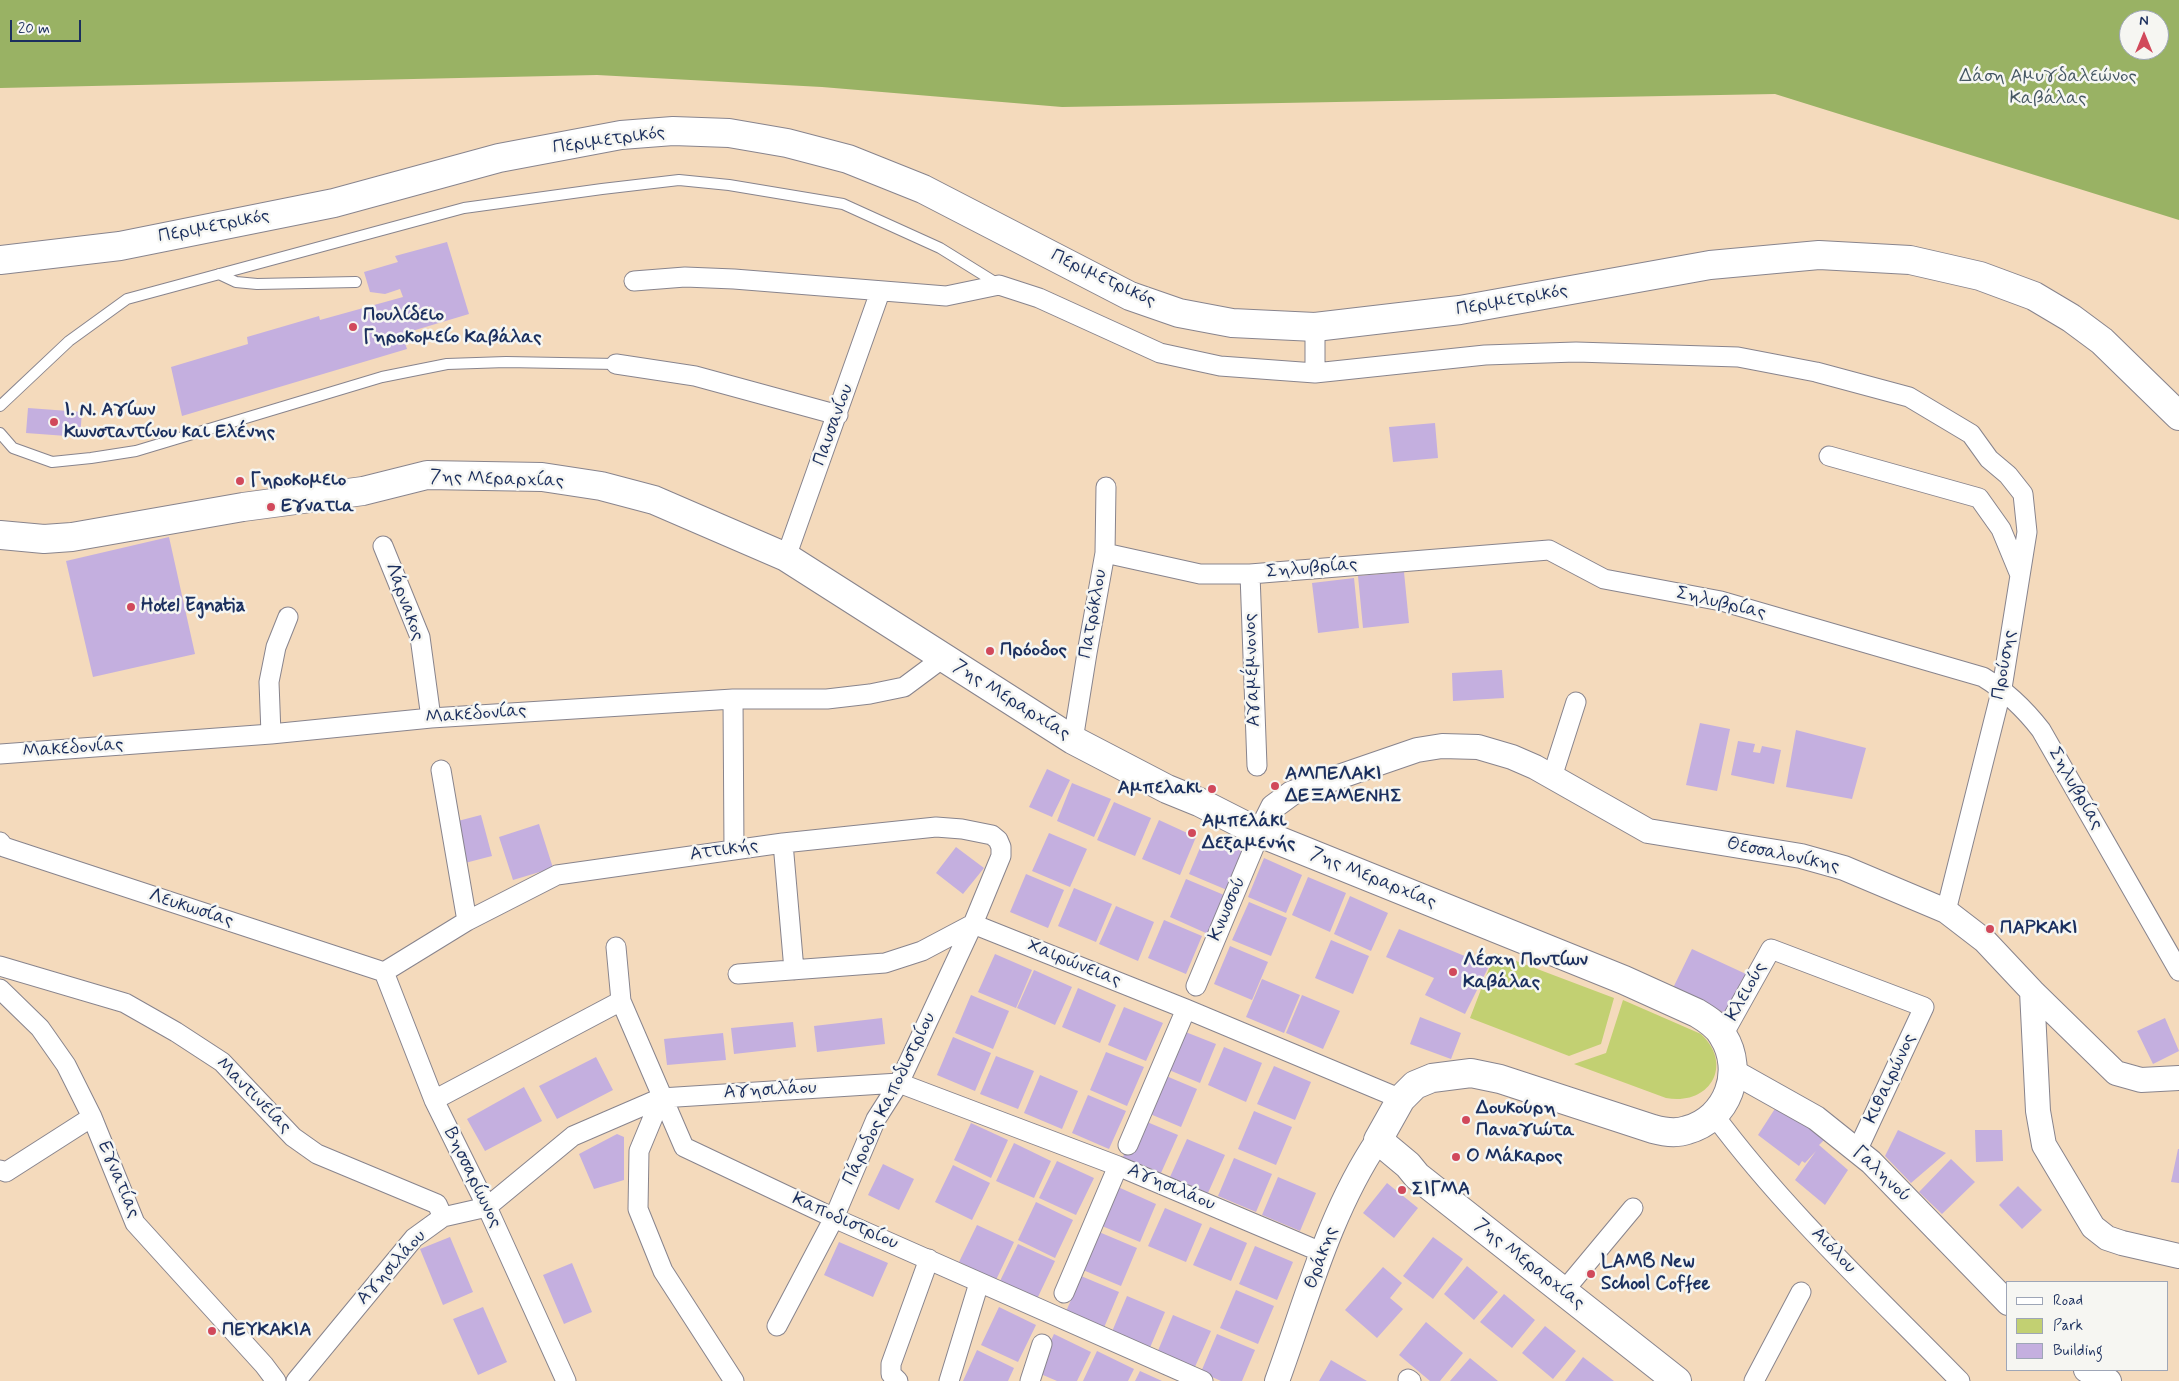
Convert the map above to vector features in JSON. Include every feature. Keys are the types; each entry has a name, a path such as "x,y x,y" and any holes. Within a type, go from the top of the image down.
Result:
{"main road":[{"name":"Περιμετρικός","path":"2,258 120,246 334,204 499,158 622,135 673,131 729,133 788,143 864,165 923,189 1130,296 1179,313 1232,323 1315,327 1460,310 1710,265 1819,254 1910,260 1980,276 2034,296 2071,318 2102,341 2179,416"},
{"name":"7ης Μεραρχίας","path":"0,535 44,539 72,537 243,507 363,491 427,476 542,477 601,486 654,500 786,558 1073,740 1167,789 1200,802 1260,833 1624,980 1697,1013 1708,1020 1723,1035 1731,1053 1734,1072 1730,1092 1714,1115 1705,1122 1687,1130 1668,1132 1500,1078 1471,1073 1432,1078 1415,1085 1401,1099 1378,1140 1408,1165 1417,1176 1677,1381"}],"street":[{"path":"634,281 684,277 946,296 999,285 1038,298 1160,353 1220,366 1315,373 1315,327"},
{"name":"Παυσανίου","path":"786,558 880,292"},
{"name":"Προύσης","path":"1315,373 1485,355 1576,352 1738,357 1816,372 1909,397 1971,434 1989,459 2008,476 2023,494 2027,532 2002,688 1946,911"},
{"path":"616,364 695,376 838,414"},
{"path":"1829,456 1979,498 2001,529 2020,576"},
{"name":"Πατρόκλου","path":"1073,740 1086,653 1106,553 1106,487"},
{"name":"Λάρνακος","path":"383,546 420,637 431,718"},
{"name":"Σηλυβρίας","path":"1106,553 1200,574 1250,574 1549,550 1604,579 1721,601 1983,677 2002,688 2025,710 2041,730 2179,971"},
{"name":"Αγαμέμνονος","path":"1250,574 1257,766"},
{"path":"271,734 269,682 276,646 288,617"},
{"name":"Μακεδονίας","path":"0,754 271,734 431,718 733,699 827,699 870,694 904,686 943,658"},
{"path":"733,699 734,850"},
{"path":"1552,777 1576,702"},
{"name":"Θεσσαλονίκης","path":"1260,833 1273,807 1292,793 1417,750 1442,746 1478,747 1512,757 1552,777 1648,831 1800,856 1844,868 1946,911 1985,941 2032,992 2116,1073 2141,1080 2179,1078"},
{"path":"441,770 466,921"},
{"name":"Αττικής","path":"384,972 466,921 557,875 783,843 936,827 962,829 992,835 998,840 1001,847 1001,856 973,924"},
{"name":"Κνωσσού","path":"1196,986 1260,833"},
{"name":"Λευκωσίας","path":"0,842 4,847 384,972"},
{"path":"783,843 794,970"},
{"path":"738,974 885,963 922,951 973,924"},
{"name":"Χαιρώνειας","path":"973,924 1186,1009 1401,1099"},
{"name":"Πάροδος Καποδιστρίου","path":"777,1326 834,1218 876,1119 899,1083 973,924"},
{"name":"Καποδιστρίου","path":"616,948 620,1001 684,1148 834,1218 1203,1381"},
{"name":"Κλειούς","path":"1723,1035 1770,950"},
{"name":"Κιθαιρώνος","path":"1770,950 1924,1007 1857,1151"},
{"name":"Μαντινείας","path":"0,966 125,1003 176,1032 222,1062 293,1137 317,1154 437,1204 443,1217"},
{"name":"Βησσαρίωνος","path":"384,972 434,1100 487,1207 566,1381"},
{"name":"Εγνατίας","path":"0,989 40,1028 66,1065 92,1117 135,1223 264,1365 276,1381"},
{"path":"2032,992 2038,1111 2044,1146 2093,1227 2107,1238 2179,1256"},
{"path":"434,1100 620,1001"},
{"path":"1128,1145 1186,1009"},
{"name":"Γαληνού","path":"1734,1072 1816,1118 1871,1162 2006,1301"},
{"name":"Αγησιλάου","path":"296,1381 414,1238 443,1217 487,1207 572,1136 661,1098 899,1083 1118,1166 1321,1252"},
{"path":"661,1098 639,1151 638,1209 663,1271 734,1381"},
{"name":"Αιόλου","path":"1714,1115 1745,1157 1827,1246 1960,1381"},
{"path":"0,1170 6,1172 92,1117"},
{"name":"Θράκης","path":"1277,1381 1321,1252 1357,1171 1378,1140"},
{"path":"1064,1293 1118,1166"},
{"path":"1563,1292 1633,1208"},
{"path":"898,1381 891,1374 891,1364 929,1259"},
{"path":"949,1381 979,1283"},
{"path":"1754,1381 1801,1292"},
{"path":"1030,1381 1042,1344"},
{"path":"2088,1371 2109,1381"}],"lane":[{"path":"0,406 69,341 127,299 464,208 602,189 679,180 729,185 843,204 940,248 999,285"},
{"path":"219,274 236,282 257,284 356,282"},
{"path":"0,433 13,448 52,462 91,458 136,451 382,376 447,364 506,362 616,364"}],"green space":[{"name":"Δάση Αμυγδαλεώνος Καβάλας","path":"0,0 2179,0 2179,220 1775,94 1062,107 822,87 597,75 0,88"},
{"path":"1495,953 1614,998 1601,1044 1569,1056 1470,1018"},
{"path":"1623,1000 1701,1034 1711,1046 1716,1058 1716,1070 1712,1081 1705,1089 1695,1096 1681,1099 1666,1098 1574,1064 1606,1053"}],"building":[{"name":"Πουλίδειο Γηροκομείο Καβάλας","path":"447,242 469,314 402,334 407,349 182,416 171,367 248,344 247,337 319,316 320,320 403,297 400,289 385,294 370,292 364,272 398,262 395,256"},
{"name":"Ι. Ν. Αγίων Κωνσταντίνου και Ελένης","path":"28,408 82,412 80,437 26,433"},
{"path":"1435,423 1438,458 1393,462 1389,427"},
{"name":"Hotel Egnatia","path":"169,537 195,654 93,677 66,561"},
{"path":"1404,572 1409,623 1363,628 1358,576"},
{"path":"1354,578 1359,628 1318,633 1312,583"},
{"path":"1502,670 1504,698 1453,701 1452,673"},
{"path":"1700,723 1730,729 1717,791 1686,785"},
{"path":"1796,730 1866,748 1852,799 1786,787"},
{"path":"1738,741 1755,744 1753,752 1760,753 1762,746 1781,750 1774,784 1731,775"},
{"path":"1047,769 1070,780 1052,817 1029,807"},
{"path":"1072,783 1111,799 1094,837 1057,821"},
{"path":"1114,802 1151,818 1135,856 1097,840"},
{"path":"481,815 492,856 465,863 454,822"},
{"path":"1159,820 1196,837 1180,875 1142,859"},
{"path":"539,824 553,868 513,880 499,837"},
{"path":"1049,833 1087,849 1070,887 1032,871"},
{"path":"1205,836 1244,852 1227,890 1189,874"},
{"path":"956,847 984,868 963,894 936,873"},
{"path":"1264,858 1302,875 1286,913 1248,897"},
{"path":"1026,874 1064,890 1048,928 1010,912"},
{"path":"1308,877 1346,893 1330,932 1292,915"},
{"path":"1186,879 1224,895 1208,934 1170,917"},
{"path":"1074,888 1112,904 1096,942 1058,926"},
{"path":"1350,896 1388,913 1371,951 1334,934"},
{"path":"1249,902 1287,918 1271,956 1232,940"},
{"path":"1116,906 1154,922 1138,961 1099,944"},
{"path":"1164,920 1202,936 1186,974 1148,958"},
{"name":"Λέσχη Ποντίων Καβάλας","path":"1399,929 1489,966 1465,1014 1425,995 1434,978 1386,957"},
{"path":"1331,940 1369,956 1353,994 1315,978"},
{"path":"1230,946 1268,962 1252,1000 1214,984"},
{"path":"1692,949 1746,974 1727,1014 1673,988"},
{"path":"995,954 1032,970 1016,1008 978,992"},
{"path":"1034,970 1072,987 1055,1025 1017,1008"},
{"path":"1262,979 1300,995 1284,1033 1246,1017"},
{"path":"1078,988 1116,1005 1100,1043 1062,1027"},
{"path":"971,995 1009,1011 993,1049 955,1033"},
{"path":"1302,995 1340,1011 1323,1049 1286,1033"},
{"path":"1124,1007 1163,1023 1146,1061 1108,1045"},
{"path":"1420,1017 1461,1033 1451,1059 1410,1044"},
{"path":"882,1018 885,1044 817,1052 814,1026"},
{"path":"2165,1018 2179,1051 2153,1064 2137,1031"},
{"path":"793,1022 796,1047 734,1054 731,1028"},
{"path":"1178,1029 1216,1044 1200,1083 1162,1067"},
{"path":"723,1033 726,1060 667,1065 664,1039"},
{"path":"953,1037 991,1053 975,1091 937,1075"},
{"path":"1224,1047 1262,1063 1246,1102 1208,1085"},
{"path":"1106,1052 1144,1067 1127,1106 1090,1090"},
{"path":"996,1056 1034,1071 1018,1109 980,1094"},
{"path":"596,1057 613,1090 557,1119 539,1086"},
{"path":"1274,1066 1311,1082 1295,1120 1257,1104"},
{"path":"1159,1073 1197,1089 1181,1127 1143,1111"},
{"path":"1040,1075 1078,1091 1062,1129 1024,1113"},
{"path":"524,1087 542,1121 485,1151 467,1119"},
{"path":"1088,1095 1126,1111 1109,1149 1072,1133"},
{"path":"1778,1104 1825,1139 1819,1145 1848,1170 1825,1205 1795,1180 1816,1151 1805,1163 1802,1161 1799,1166 1758,1135"},
{"path":"1254,1111 1292,1127 1276,1165 1238,1149"},
{"path":"1140,1119 1178,1135 1161,1173 1123,1157"},
{"path":"971,1123 1008,1140 991,1178 954,1160"},
{"path":"1898,1130 1946,1153 1911,1183 1885,1156"},
{"path":"1975,1130 2002,1130 2003,1161 1976,1162"},
{"path":"617,1134 624,1137 624,1180 594,1189 579,1154"},
{"path":"1187,1139 1225,1155 1208,1193 1170,1177"},
{"path":"1014,1143 1051,1161 1034,1198 996,1181"},
{"path":"2179,1149 2179,1183 2171,1182"},
{"path":"1234,1158 1272,1174 1256,1212 1218,1196"},
{"path":"1951,1159 1975,1182 1942,1214 1919,1192"},
{"path":"1057,1161 1094,1178 1076,1215 1039,1198"},
{"path":"883,1164 914,1179 899,1210 868,1195"},
{"path":"953,1165 990,1183 972,1220 935,1202"},
{"path":"1278,1177 1316,1193 1300,1231 1262,1215"},
{"path":"1387,1183 1418,1208 1394,1238 1363,1213"},
{"path":"2018,1186 2042,1210 2022,1229 1999,1205"},
{"path":"1118,1187 1156,1204 1140,1242 1102,1226"},
{"path":"1036,1202 1073,1220 1055,1258 1018,1240"},
{"path":"1165,1208 1202,1224 1186,1262 1148,1246"},
{"path":"977,1225 1014,1242 996,1280 959,1262"},
{"path":"1210,1227 1247,1243 1231,1281 1193,1265"},
{"path":"1099,1232 1137,1248 1121,1286 1083,1270"},
{"path":"450,1237 473,1292 443,1305 420,1249"},
{"path":"1433,1237 1463,1259 1433,1299 1403,1276"},
{"path":"839,1242 888,1263 873,1297 824,1275"},
{"path":"1018,1244 1055,1261 1037,1299 1000,1281"},
{"path":"1255,1246 1293,1262 1277,1300 1239,1284"},
{"path":"572,1263 592,1312 564,1324 543,1275"},
{"path":"1467,1266 1498,1292 1474,1320 1444,1294"},
{"path":"1383,1267 1402,1283 1390,1298 1403,1309 1377,1338 1345,1310"},
{"path":"1081,1276 1119,1292 1103,1330 1065,1314"},
{"path":"1236,1290 1274,1306 1258,1344 1220,1328"},
{"path":"1504,1294 1535,1320 1512,1348 1480,1322"},
{"path":"1127,1296 1165,1312 1149,1350 1111,1334"},
{"path":"483,1307 507,1362 478,1375 453,1319"},
{"path":"999,1307 1036,1325 1018,1362 981,1345"},
{"path":"1173,1315 1211,1331 1194,1369 1157,1353"},
{"path":"1426,1322 1463,1353 1440,1381 1430,1381 1399,1355"},
{"path":"1545,1326 1576,1351 1553,1379 1522,1353"},
{"path":"1054,1334 1091,1352 1077,1381 1057,1381 1036,1372"},
{"path":"1217,1334 1255,1350 1242,1381 1221,1381 1201,1372"},
{"path":"977,1350 1014,1368 1008,1381 963,1381"},
{"path":"1097,1351 1134,1369 1128,1381 1083,1381"},
{"path":"1583,1357 1614,1381 1565,1381"},
{"path":"1470,1358 1498,1381 1450,1381"},
{"path":"1331,1360 1367,1381 1319,1381"},
{"path":"1140,1371 1162,1381 1135,1381"}],"place":[{"name":"Πουλίδειο Γηροκομείο Καβάλας","path":"353,327"},
{"name":"Ι. Ν. Αγίων Κωνσταντίνου και Ελένης","path":"54,422"},
{"name":"Γηροκομειο","path":"240,481"},
{"name":"Εγνατια","path":"271,507"},
{"name":"Hotel Egnatia","path":"131,607"},
{"name":"Πρόοδος","path":"990,651"},
{"name":"ΑΜΠΕΛΑΚΙ ΔΕΞΑΜΕΝΗΣ","path":"1275,786"},
{"name":"Αμπελακι","path":"1212,789"},
{"name":"Αμπελάκι Δεξαμενής","path":"1192,833"},
{"name":"ΠΑΡΚΑΚΙ","path":"1990,929"},
{"name":"Λέσχη Ποντίων Καβάλας","path":"1453,972"},
{"name":"Δουκούρη Παναγιώτα","path":"1466,1120"},
{"name":"Ο Μάκαρος","path":"1456,1157"},
{"name":"ΣΙΓΜΑ","path":"1402,1190"},
{"name":"LAMB New School Coffee","path":"1591,1274"},
{"name":"ΠΕΥΚΑΚΙΑ","path":"212,1331"}]}
